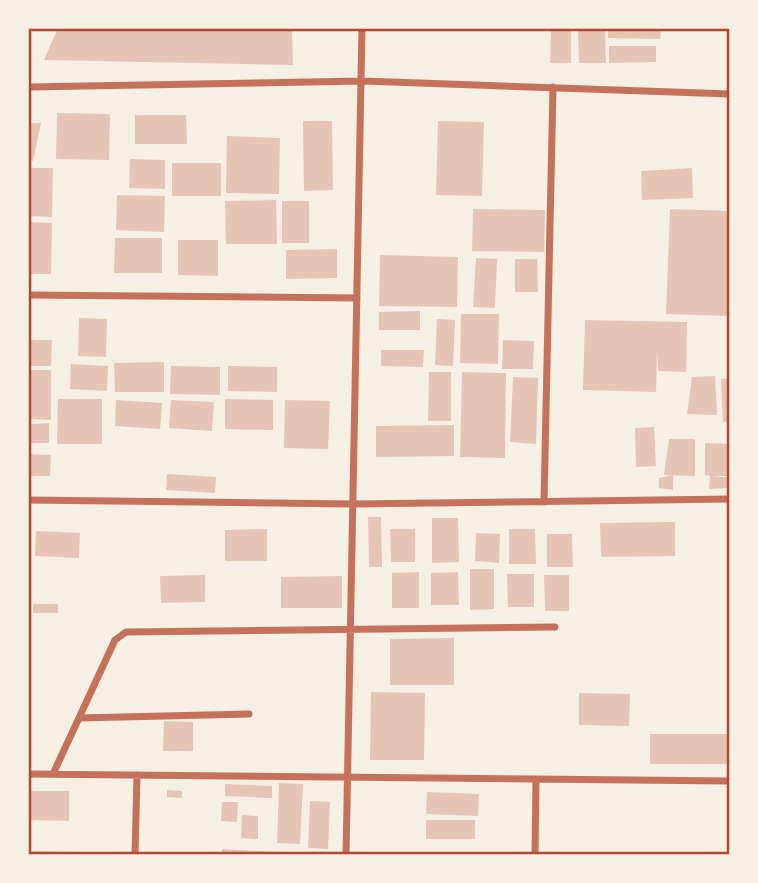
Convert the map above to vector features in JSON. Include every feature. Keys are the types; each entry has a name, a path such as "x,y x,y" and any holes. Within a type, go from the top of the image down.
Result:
{"street":[{"path":"346,855 362,28"},
{"path":"28,86 363,81 730,94"},
{"path":"544,502 553,87"},
{"path":"28,295 357,298"},
{"path":"28,500 352,504 730,499"},
{"path":"53,774 115,640 127,632 555,627"},
{"path":"79,718 249,715"},
{"path":"28,774 347,779 730,780"},
{"path":"135,855 137,775"},
{"path":"535,855 536,779"}],"building":[{"path":"58,28 292,28 293,65 44,60"},
{"path":"551,28 571,28 571,63 550,63"},
{"path":"578,28 605,28 606,63 579,63"},
{"path":"608,28 661,28 660,39 608,38"},
{"path":"609,46 656,46 656,62 609,63"},
{"path":"57,113 110,114 109,160 56,159"},
{"path":"135,115 186,115 187,144 135,144"},
{"path":"303,121 332,121 333,190 304,191"},
{"path":"438,121 484,122 482,196 436,195"},
{"path":"28,123 41,123 33,161 28,160"},
{"path":"227,136 280,138 279,194 226,193"},
{"path":"130,159 165,160 165,189 129,188"},
{"path":"172,163 221,163 221,196 172,196"},
{"path":"28,168 53,168 52,217 28,216"},
{"path":"692,168 693,198 642,200 641,171"},
{"path":"117,195 165,196 164,232 116,230"},
{"path":"276,200 277,244 226,244 225,201"},
{"path":"282,201 309,201 309,243 282,243"},
{"path":"473,209 545,210 544,252 472,251"},
{"path":"670,209 730,211 730,316 666,314"},
{"path":"28,222 52,223 51,274 28,274"},
{"path":"115,238 162,238 162,273 114,273"},
{"path":"178,240 218,240 218,276 178,275"},
{"path":"337,249 337,278 286,279 286,250"},
{"path":"380,255 458,257 457,307 379,306"},
{"path":"476,258 497,259 495,308 473,307"},
{"path":"515,259 537,259 538,292 515,292"},
{"path":"420,311 420,330 379,330 379,312"},
{"path":"461,314 499,314 498,364 460,363"},
{"path":"79,318 107,319 106,357 78,356"},
{"path":"437,319 455,320 453,366 435,365"},
{"path":"585,320 687,322 686,372 658,371 657,350 656,392 583,390"},
{"path":"28,340 52,340 51,366 28,366"},
{"path":"503,340 534,341 533,369 502,369"},
{"path":"381,350 424,350 423,367 381,366"},
{"path":"164,362 164,392 115,392 114,363"},
{"path":"71,364 108,366 107,391 70,389"},
{"path":"171,366 220,367 220,395 170,394"},
{"path":"228,366 277,367 277,392 228,391"},
{"path":"28,370 51,370 51,420 28,419"},
{"path":"429,372 451,372 451,421 428,421"},
{"path":"462,372 506,373 505,458 460,457"},
{"path":"715,376 717,415 687,414 692,377"},
{"path":"513,377 538,378 536,444 510,442"},
{"path":"730,378 730,421 723,422 721,379"},
{"path":"58,399 102,399 102,444 57,444"},
{"path":"225,399 273,400 273,430 225,429"},
{"path":"116,400 162,403 160,429 115,426"},
{"path":"171,400 214,402 212,431 169,428"},
{"path":"285,400 330,401 328,449 284,448"},
{"path":"49,423 49,443 28,443 28,424"},
{"path":"454,425 454,456 376,457 376,426"},
{"path":"654,427 656,466 636,467 635,428"},
{"path":"669,439 695,439 695,476 664,475"},
{"path":"705,443 730,444 730,476 714,476 730,478 730,488 709,489 710,476 705,475"},
{"path":"28,454 51,455 50,476 28,476"},
{"path":"167,474 216,477 215,493 166,490"},
{"path":"673,475 673,490 659,488 659,478"},
{"path":"368,517 381,517 382,567 369,567"},
{"path":"432,518 458,518 459,562 432,563"},
{"path":"675,522 675,556 601,557 600,523"},
{"path":"267,529 267,561 225,561 225,530"},
{"path":"390,529 415,529 415,562 391,562"},
{"path":"509,529 535,529 536,564 509,564"},
{"path":"36,531 80,533 79,558 35,556"},
{"path":"476,533 500,534 499,563 475,561"},
{"path":"547,534 572,534 573,567 547,567"},
{"path":"470,569 494,569 494,609 470,610"},
{"path":"419,572 419,608 392,608 392,573"},
{"path":"458,572 459,605 431,605 431,573"},
{"path":"507,574 534,574 534,607 508,607"},
{"path":"205,575 205,602 161,603 160,576"},
{"path":"544,575 569,575 569,611 545,611"},
{"path":"342,576 342,608 281,608 281,577"},
{"path":"33,604 58,604 58,613 33,613"},
{"path":"454,638 454,685 390,685 390,639"},
{"path":"371,692 425,693 424,760 370,760"},
{"path":"579,693 630,694 629,726 579,725"},
{"path":"164,721 193,722 193,751 163,751"},
{"path":"650,734 730,734 730,764 650,764"},
{"path":"279,783 303,784 300,844 277,843"},
{"path":"225,784 272,786 272,798 225,796"},
{"path":"167,790 182,791 182,798 167,797"},
{"path":"28,791 69,791 69,821 28,820"},
{"path":"427,792 479,794 478,816 426,814"},
{"path":"310,801 330,802 328,849 308,848"},
{"path":"222,802 238,802 237,822 221,821"},
{"path":"242,815 258,816 258,839 241,838"},
{"path":"426,820 475,820 475,839 426,839"},
{"path":"222,849 275,852 275,855 222,855"},
{"path":"28,851 68,852 68,855 28,855"},
{"path":"658,852 688,852 688,855 658,855"}]}
